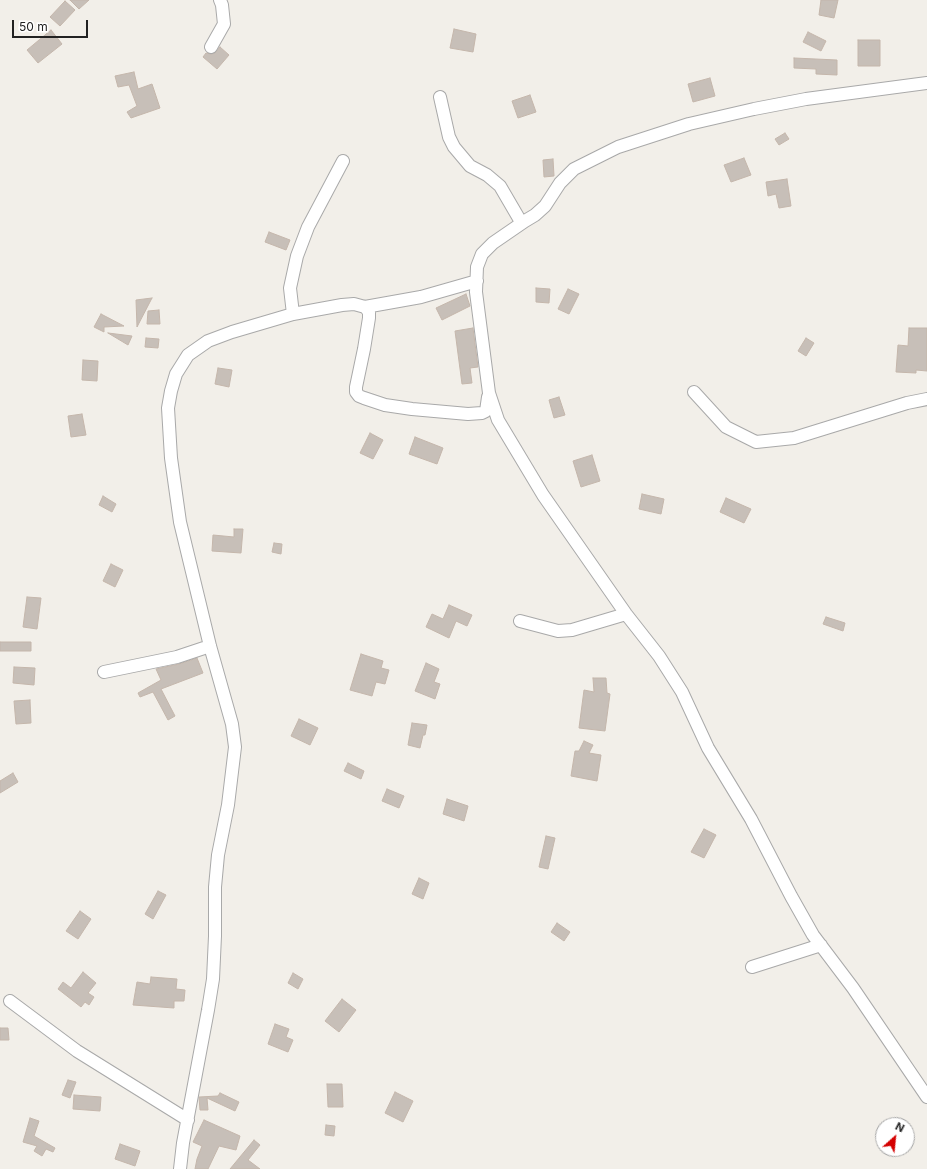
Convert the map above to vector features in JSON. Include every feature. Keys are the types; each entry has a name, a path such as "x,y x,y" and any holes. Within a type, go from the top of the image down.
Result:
{"street":[{"path":"211,47 224,24 220,0"},
{"path":"927,83 799,101 689,124 618,147 574,169 560,183 545,206 535,215 525,220 493,243 482,254 477,268 476,292 489,393 498,420 543,495 682,692 708,748 751,819 790,896 813,935 853,988 927,1097"},
{"path":"440,97 449,137 454,147 470,166 488,175 500,186 521,222 525,220"},
{"path":"293,314 290,288 296,256 308,227 343,161"},
{"path":"365,308 421,297 477,281"},
{"path":"180,1169 213,979 215,887 218,855 228,805 235,747 232,724 210,646 180,522 171,458 168,408 176,374 188,355 208,341 232,332 293,314 354,304 365,308 369,312 356,388 356,392 359,396 385,405 412,409 482,414 486,411 489,393"},
{"path":"694,392 726,427 756,442 794,438 907,403 927,399"},
{"path":"520,621 558,630 572,630 626,614"},
{"path":"104,672 177,657 210,646"},
{"path":"752,967 821,945"},
{"path":"10,1001 77,1051 188,1120"}],"building":[{"path":"70,0 89,0 79,9"},
{"path":"821,0 838,0 834,18 819,15"},
{"path":"65,1 75,10 60,26 50,17"},
{"path":"454,29 476,34 473,52 450,48"},
{"path":"51,30 62,44 38,63 27,50"},
{"path":"808,32 826,41 821,51 803,42"},
{"path":"858,40 880,40 880,66 858,66"},
{"path":"220,47 229,55 217,69 203,57 206,53 215,53"},
{"path":"794,58 837,60 837,75 816,74 816,69 794,68"},
{"path":"134,72 138,89 152,84 160,108 131,118 127,112 137,106 129,85 118,87 115,76"},
{"path":"710,78 715,96 693,102 688,84"},
{"path":"530,95 536,112 518,118 512,101"},
{"path":"785,133 789,139 779,145 775,139"},
{"path":"744,158 751,175 731,182 724,165"},
{"path":"553,159 554,176 544,177 543,160"},
{"path":"787,179 791,206 779,208 776,194 768,196 766,182"},
{"path":"269,232 290,240 286,250 265,242"},
{"path":"536,288 550,289 549,303 536,302"},
{"path":"568,289 579,294 569,314 558,309"},
{"path":"466,294 470,306 442,320 436,308"},
{"path":"152,298 137,327 136,300"},
{"path":"159,310 160,324 147,324 148,311"},
{"path":"101,314 124,326 104,327 104,332 94,327"},
{"path":"473,328 478,367 470,368 472,383 462,384 455,331"},
{"path":"909,328 927,328 927,371 916,370 916,373 896,372 898,345 908,346"},
{"path":"108,333 132,336 128,345"},
{"path":"146,338 159,339 158,348 145,347"},
{"path":"806,338 814,343 806,356 798,351"},
{"path":"83,360 98,361 97,381 82,380"},
{"path":"218,368 232,370 229,387 215,384"},
{"path":"559,397 565,415 554,418 549,400"},
{"path":"82,414 86,435 71,437 68,416"},
{"path":"370,433 383,440 373,459 360,453"},
{"path":"415,437 443,448 437,464 409,454"},
{"path":"592,455 600,481 581,487 573,461"},
{"path":"642,494 664,499 661,514 639,509"},
{"path":"103,496 116,504 112,512 99,505"},
{"path":"726,498 751,509 744,523 720,512"},
{"path":"234,529 243,529 241,553 212,551 213,535 234,537"},
{"path":"274,543 282,544 281,554 272,552"},
{"path":"111,564 123,570 115,587 103,581"},
{"path":"27,597 41,598 37,629 23,627"},
{"path":"449,605 472,615 467,626 456,621 449,638 426,627 432,614 443,619"},
{"path":"826,617 845,623 843,631 823,624"},
{"path":"0,642 31,642 31,651 0,651"},
{"path":"361,654 383,661 381,668 389,670 385,684 376,682 372,696 350,690"},
{"path":"197,658 203,673 161,689 175,716 168,720 153,692 140,697 138,693 161,680 156,669"},
{"path":"426,663 439,669 434,682 440,684 435,699 415,691"},
{"path":"14,667 35,668 34,685 13,683"},
{"path":"593,678 606,678 607,693 610,694 605,731 579,728 584,690 594,692"},
{"path":"30,700 31,723 16,724 14,701"},
{"path":"299,719 318,728 310,745 291,736"},
{"path":"412,723 427,725 420,748 408,745"},
{"path":"584,741 593,745 589,753 601,755 597,781 571,776 575,751 579,751"},
{"path":"348,763 364,771 361,779 344,771"},
{"path":"13,773 18,782 0,793 0,781"},
{"path":"387,789 404,796 399,808 382,801"},
{"path":"447,799 468,806 464,821 443,814"},
{"path":"704,829 716,835 704,858 691,852"},
{"path":"546,836 555,838 548,869 539,867"},
{"path":"419,878 429,883 423,899 412,894"},
{"path":"158,891 166,895 153,919 145,914"},
{"path":"80,911 91,919 78,939 66,931"},
{"path":"557,923 570,932 564,941 551,932"},
{"path":"83,972 96,983 88,993 94,997 89,1005 85,1002 81,1007 58,989 63,982 71,988"},
{"path":"293,973 303,979 298,989 288,983"},
{"path":"151,977 177,979 176,989 185,990 184,1001 174,1001 174,1008 133,1005 137,982 150,984"},
{"path":"342,999 356,1010 339,1032 325,1021"},
{"path":"275,1024 289,1029 286,1037 293,1040 288,1052 268,1044"},
{"path":"0,1028 8,1028 9,1040 0,1040"},
{"path":"68,1080 76,1082 70,1098 62,1095"},
{"path":"327,1084 342,1084 343,1107 328,1107"},
{"path":"395,1092 413,1101 403,1122 385,1113"},
{"path":"220,1093 239,1102 235,1111 207,1098 208,1110 200,1110 199,1097 218,1096"},
{"path":"74,1095 101,1097 100,1111 73,1109"},
{"path":"30,1118 39,1121 34,1136 55,1148 53,1152 46,1149 42,1156 34,1151 37,1146 23,1142"},
{"path":"204,1120 240,1136 236,1150 219,1146 208,1169 195,1169 202,1146 193,1142"},
{"path":"326,1125 335,1126 334,1136 325,1135"},
{"path":"254,1140 260,1145 248,1160 260,1169 230,1169"},
{"path":"120,1144 140,1151 135,1166 115,1159"}]}
